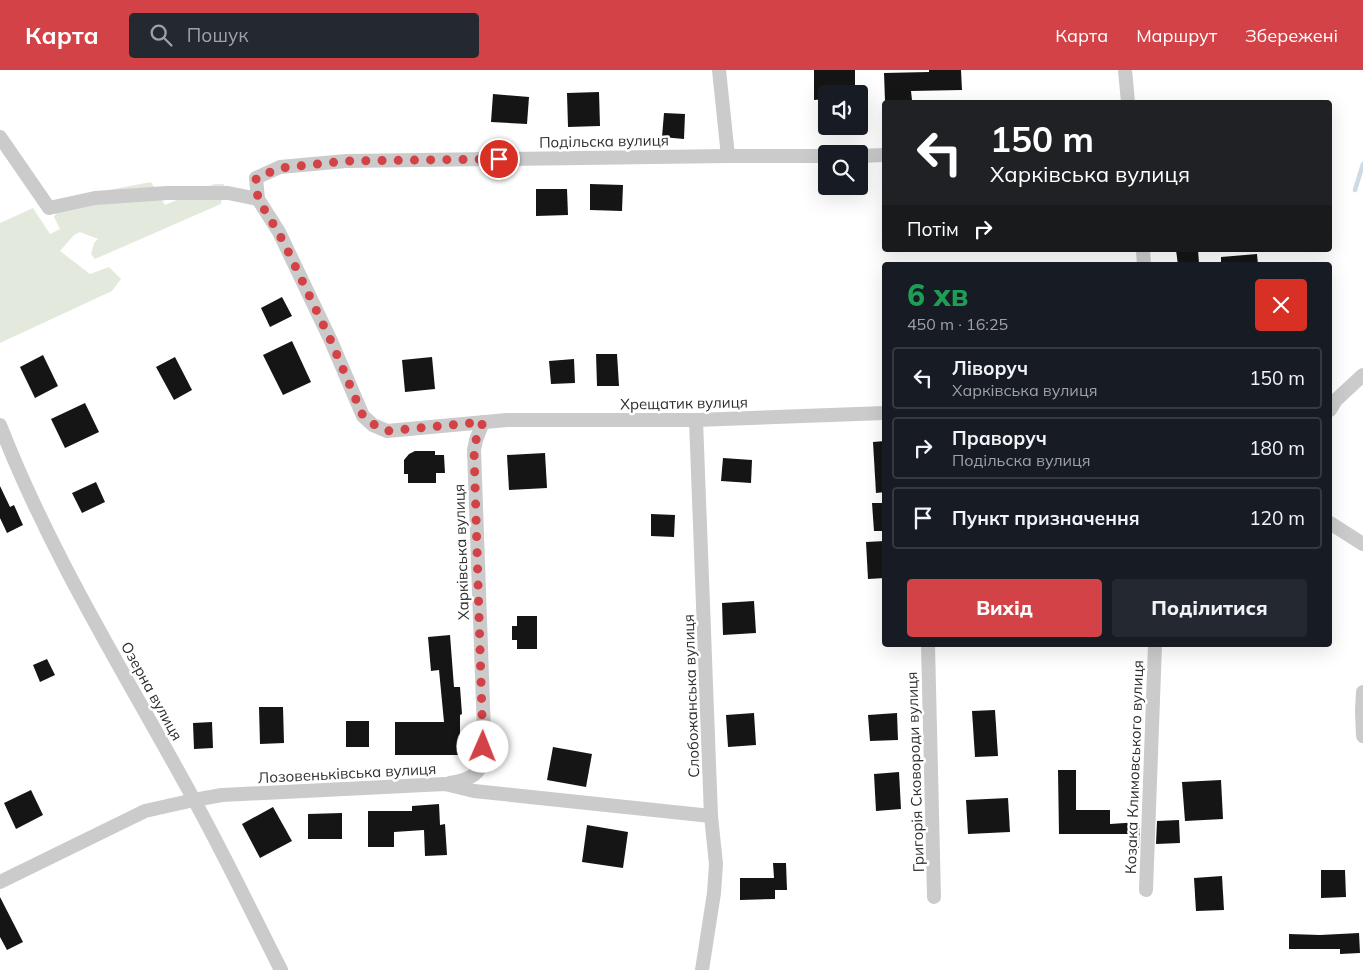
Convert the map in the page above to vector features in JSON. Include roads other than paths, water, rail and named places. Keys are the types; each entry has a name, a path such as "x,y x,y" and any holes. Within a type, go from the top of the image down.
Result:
{"street":[{"path":"719,70 728,156"},
{"path":"1125,70 1128,100"},
{"path":"0,137 49,208 94,198 167,193 228,193 258,199 283,240 331,341 363,416 387,431 483,422"},
{"path":"868,156 882,155"},
{"name":"Подільска вулиця","path":"258,199 256,178 280,168 346,161 818,156"},
{"path":"1332,407 1336,400 1363,375"},
{"name":"Хрещатик вулиця","path":"483,422 507,420 696,420 882,413"},
{"name":"Слобожанська вулиця","path":"696,420 711,816 716,864 714,893 702,970"},
{"name":"Харківська вулиця","path":"445,784 470,778 478,771 482,761 484,733 474,450 483,422"},
{"name":"Озерна вулиця","path":"0,425 70,579 194,800 280,970"},
{"path":"1332,524 1363,544"},
{"name":"Григорія Сковороди вулиця","path":"928,647 934,897"},
{"name":"Козака Климовського вулиця","path":"1146,890 1155,647"},
{"path":"1363,692 1363,736"},
{"name":"Лозовеньківська вулиця","path":"0,882 144,811 222,795 445,784 474,791 711,816"}],"waterway":[{"path":"1355,190 1363,164"}]}
